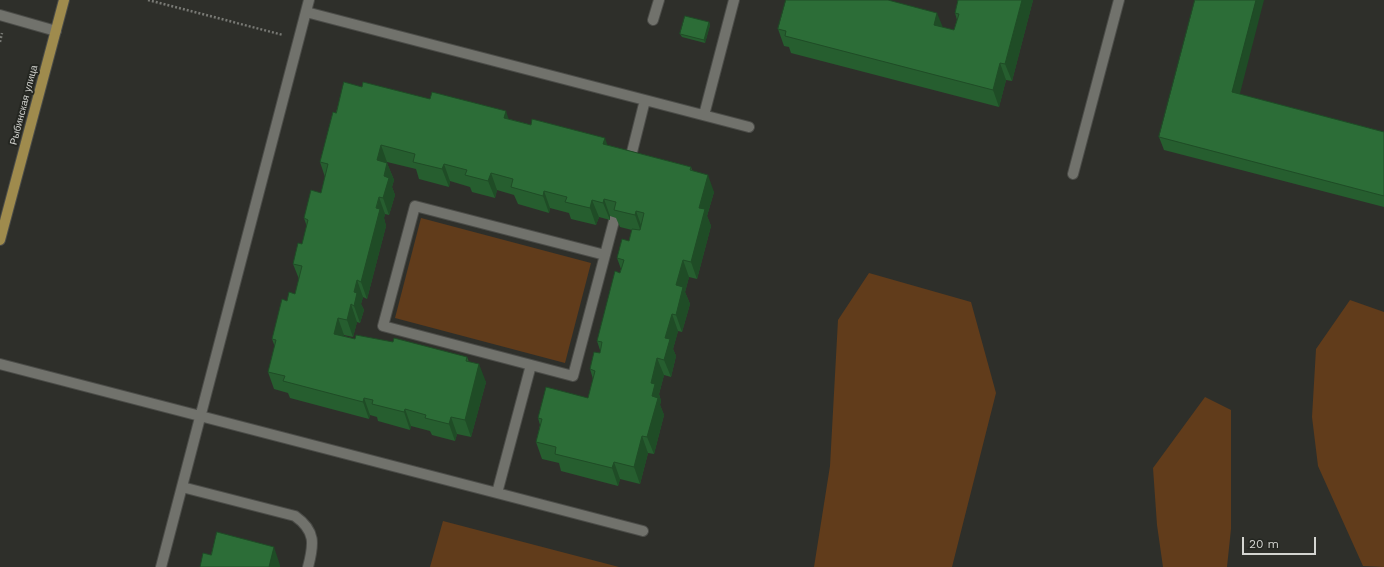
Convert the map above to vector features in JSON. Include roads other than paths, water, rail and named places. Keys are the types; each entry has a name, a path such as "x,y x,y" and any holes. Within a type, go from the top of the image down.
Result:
{"main road":[{"name":"Рыбинская улица","path":"0,240 64,0"}],"lane":[{"path":"161,567 309,0"},
{"path":"653,20 658,0"},
{"path":"704,115 734,0"},
{"path":"1073,174 1119,0"},
{"path":"306,12 749,127"},
{"path":"0,15 56,31"},
{"path":"628,166 645,100"},
{"path":"605,255 415,206 383,326 573,376 605,255 615,217"},
{"path":"0,364 643,532"},
{"path":"497,493 530,365"},
{"path":"182,487 295,516 304,522 310,531 313,541 308,567"}]}
